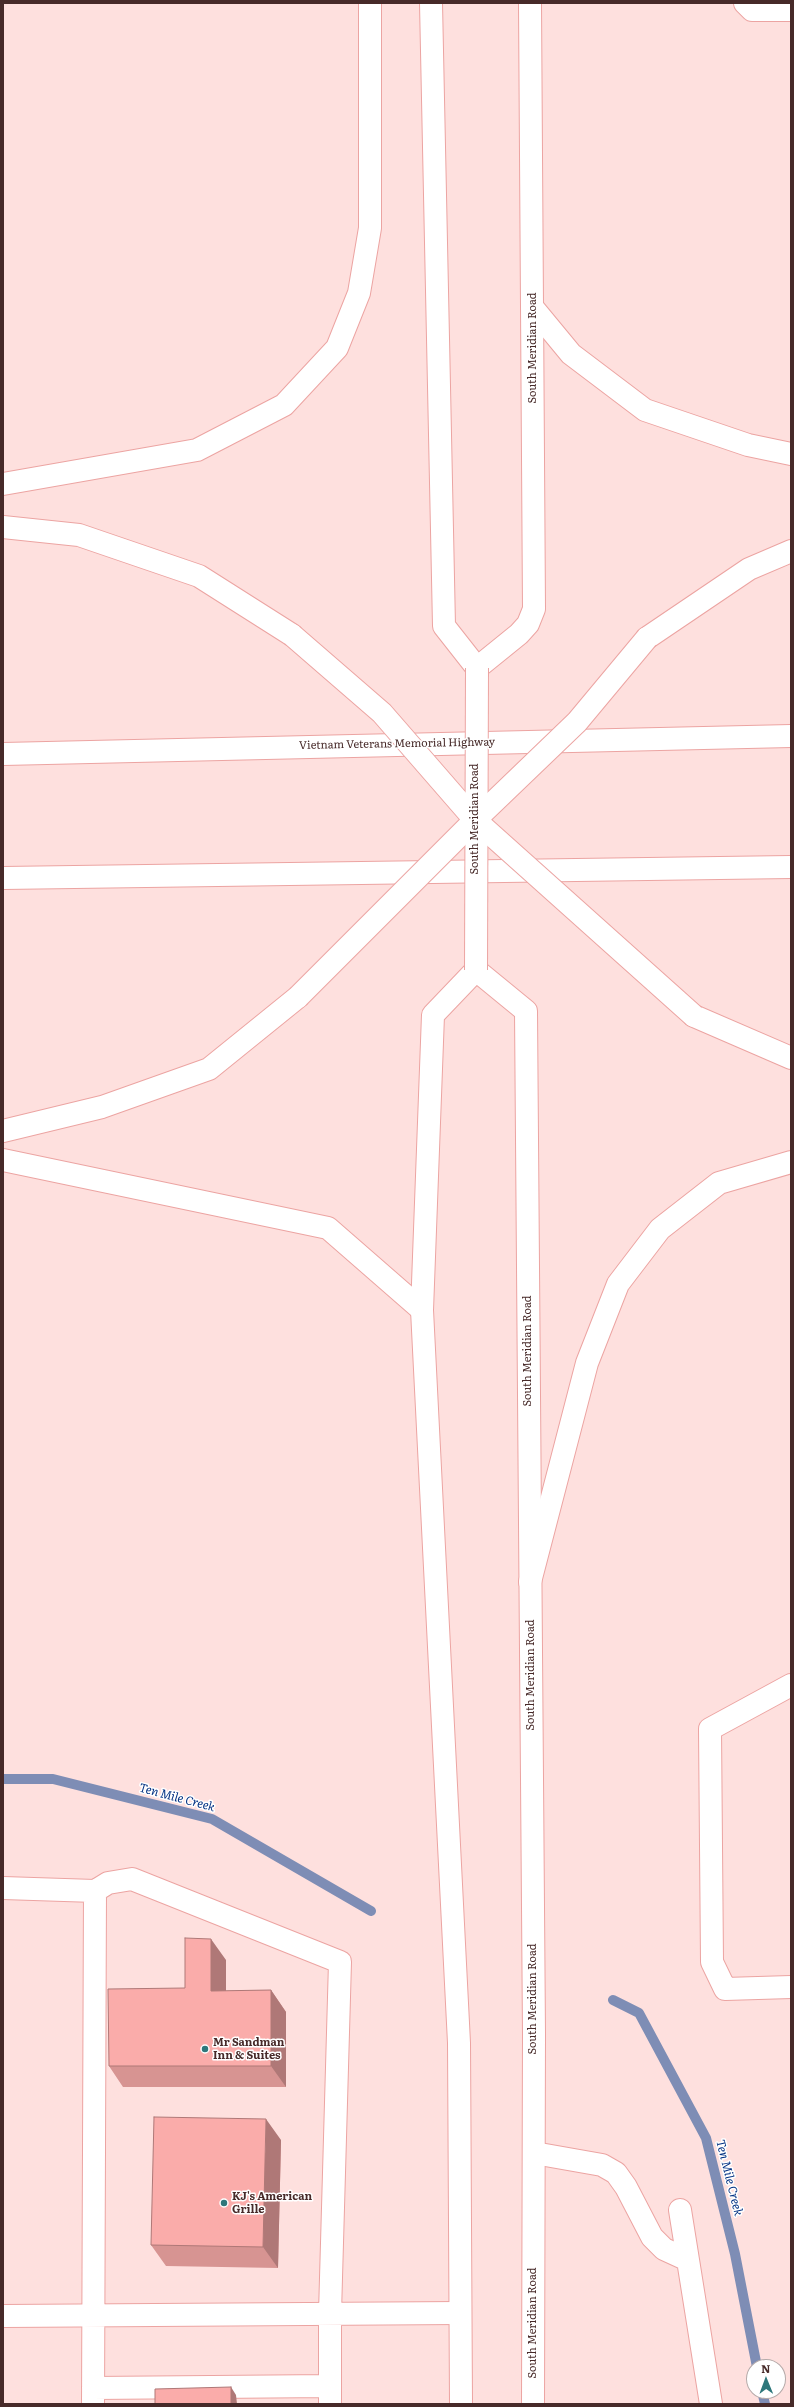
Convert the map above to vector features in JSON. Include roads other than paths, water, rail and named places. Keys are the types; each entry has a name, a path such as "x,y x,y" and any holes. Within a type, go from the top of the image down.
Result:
{"main road":[{"path":"3,484 197,450 284,404 336,348 358,293 370,228 370,3"},
{"path":"431,3 444,626 477,668"},
{"path":"745,3 752,10 791,10"},
{"name":"South Meridian Road","path":"531,8 534,609 528,624 520,634 477,668 475,820 476,970 526,1011 534,2153 533,2404"},
{"path":"533,308 571,354 645,410 748,445 791,454"},
{"path":"3,526 79,535 199,576 292,636 382,713 475,820 694,1016 791,1058"},
{"path":"3,1131 102,1107 209,1069 298,997 475,820 577,722 647,638 748,569 791,551"},
{"name":"Vietnam Veterans Memorial Highway","path":"3,754 791,736"},
{"path":"3,878 791,867"},
{"path":"461,2404 459,2043 422,1310 433,1015 476,970"},
{"path":"3,1160 328,1228 422,1310"},
{"path":"530,1582 587,1363 618,1284 660,1229 719,1183 791,1162"},
{"path":"791,1685 710,1729 712,1962 725,1989 791,1987"},
{"path":"3,1888 95,1891 108,1883 132,1879 340,1962 330,2313 330,2395 93,2396 95,1891"},
{"path":"534,2153 602,2165 616,2172 626,2187 652,2237 664,2249 688,2260"},
{"path":"680,2210 711,2404"},
{"path":"3,2316 460,2313"}],"waterway":[{"name":"Ten Mile Creek","path":"3,1779 53,1779 212,1819 371,1911"},
{"name":"Ten Mile Creek","path":"613,2000 639,2013 706,2138 735,2254 755,2359"},
{"name":"Ten Mile Creek","path":"764,2399 765,2404"}],"place":[{"name":"Mr Sandman Inn & Suites","path":"205,2049"},
{"name":"KJ's American Grille","path":"224,2203"}]}
